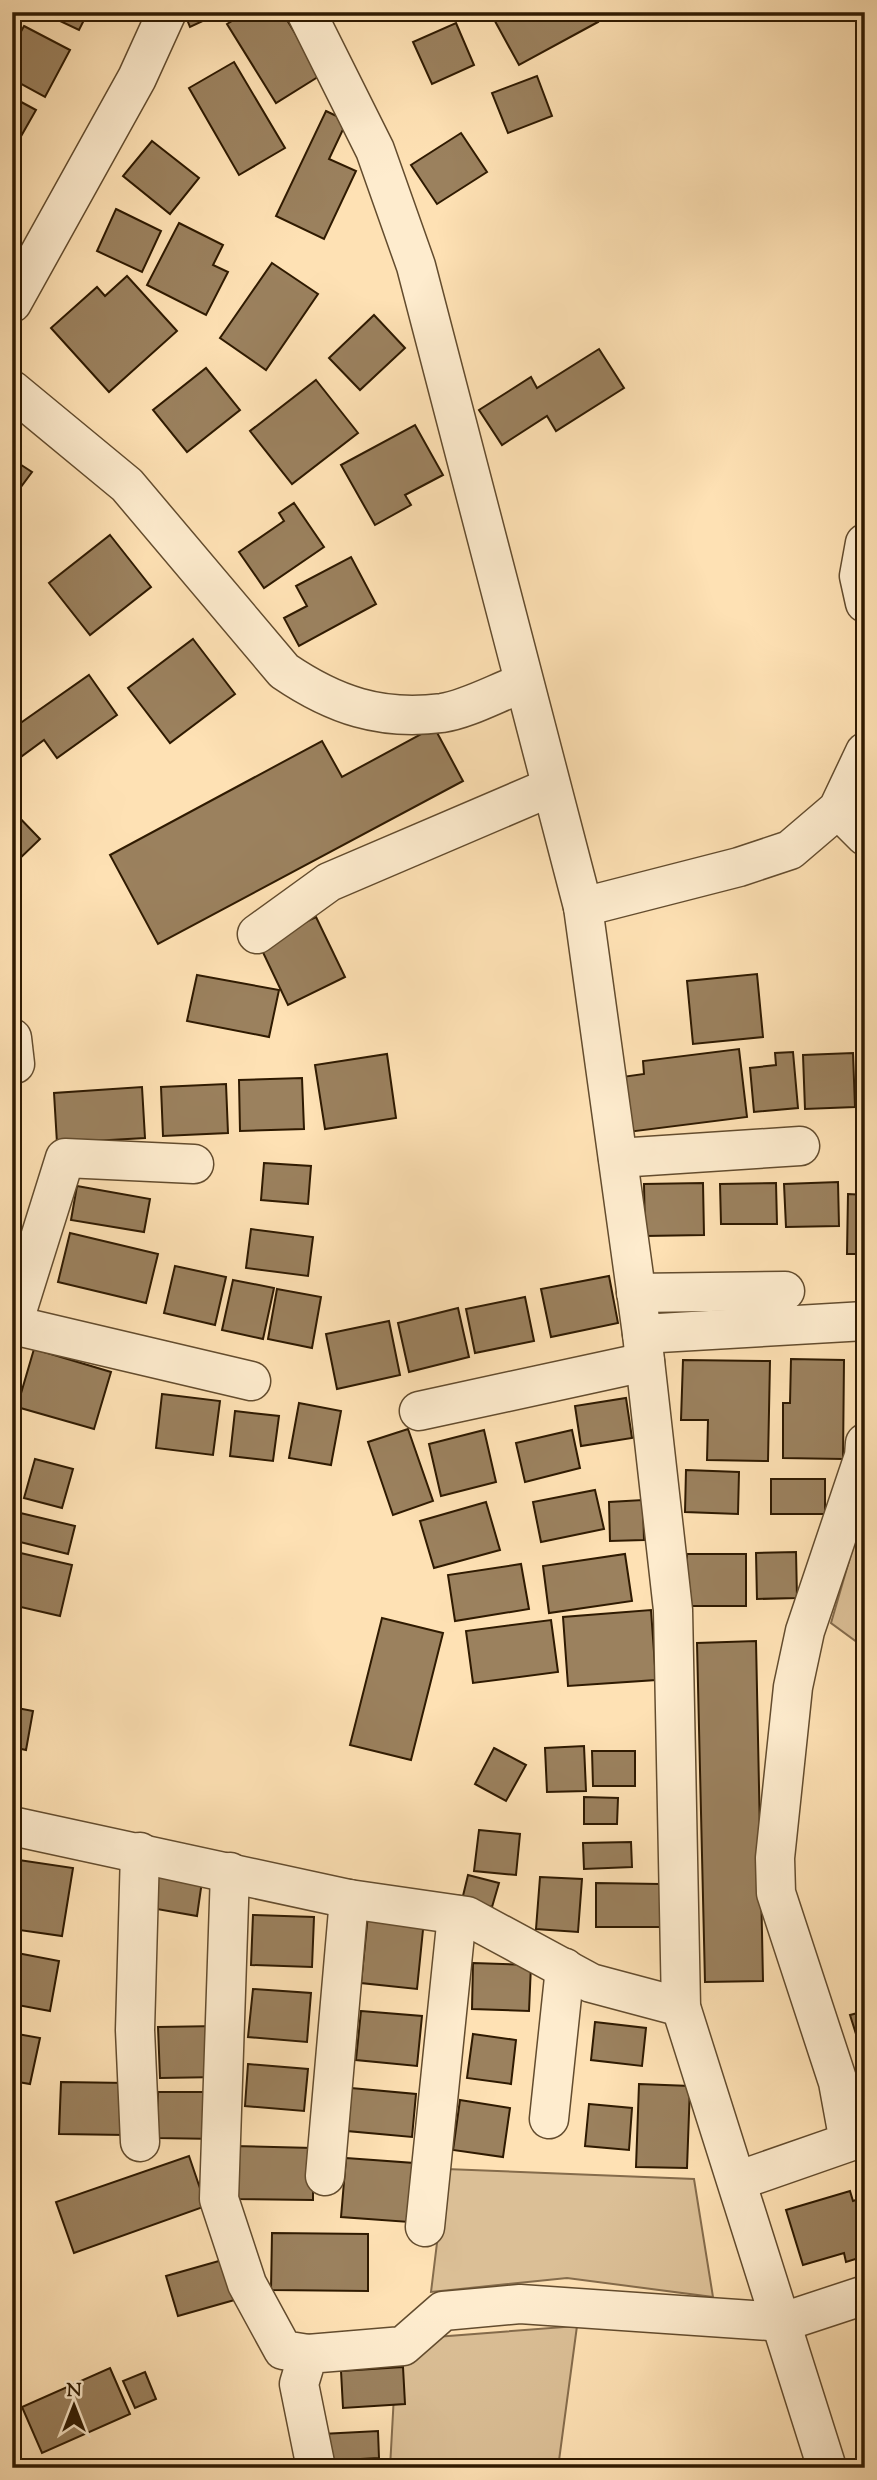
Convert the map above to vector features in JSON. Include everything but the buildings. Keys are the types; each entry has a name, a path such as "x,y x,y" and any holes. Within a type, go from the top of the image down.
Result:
{"street":[{"path":"12,303 137,78 167,12"},
{"path":"306,12 375,150 416,267 583,907 644,1348 673,1610 681,2007 783,2322 827,2468"},
{"path":"12,390 127,485 284,671 317,694 351,708 396,715 444,713 523,683"},
{"path":"865,543 859,576 865,603"},
{"path":"583,907 739,867 790,850 838,808 865,752"},
{"path":"257,934 329,882 551,787"},
{"path":"838,808 865,836"},
{"path":"618,1158 800,1146"},
{"path":"194,1164 65,1158 13,1326 251,1381"},
{"path":"636,1293 785,1291"},
{"path":"418,1410 644,1348 865,1321"},
{"path":"737,2181 849,2142 838,2082 776,1894 775,1857 793,1687 805,1631 864,1457 865,1443"},
{"path":"12,1826 349,1899 457,1915 491,1927 592,1983 681,2007"},
{"path":"140,1852 135,2030 140,2141"},
{"path":"230,1872 219,2199 247,2284 283,2350 307,2354 403,2346 443,2311 520,2304 783,2322 865,2295"},
{"path":"325,2176 349,1899"},
{"path":"425,2227 457,1915"},
{"path":"549,2119 565,1968"},
{"path":"307,2354 299,2384 316,2468"}],"shaded area":[{"path":"865,1506 865,1648 831,1623"},
{"path":"446,2169 694,2179 713,2297 567,2278 431,2292"},
{"path":"577,2326 558,2468 390,2468 397,2340"}]}
